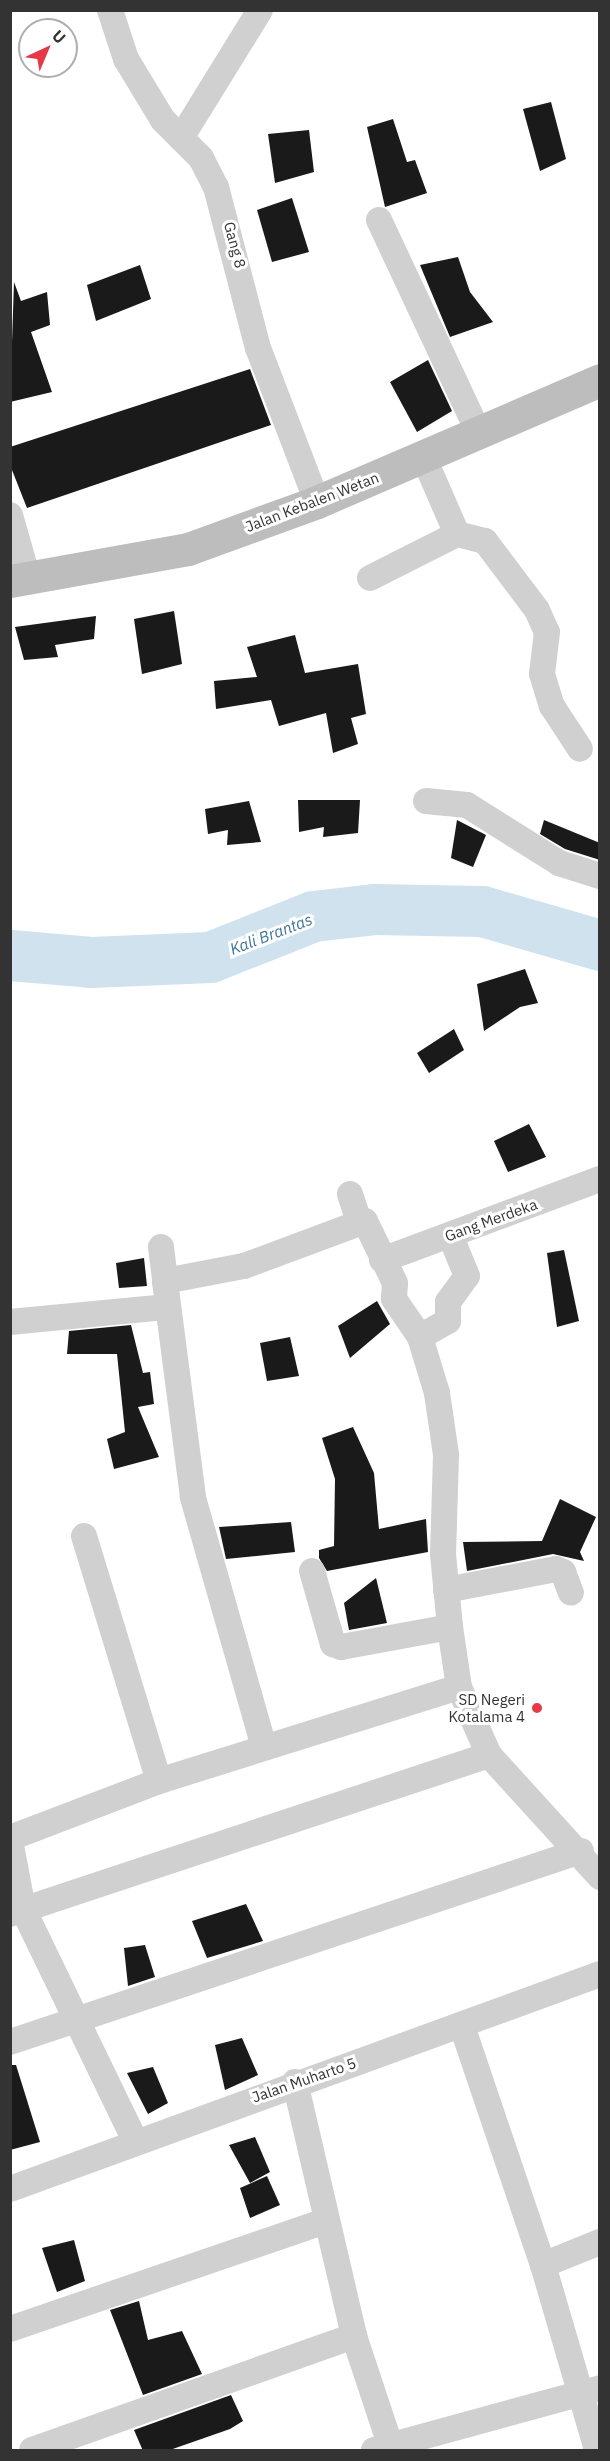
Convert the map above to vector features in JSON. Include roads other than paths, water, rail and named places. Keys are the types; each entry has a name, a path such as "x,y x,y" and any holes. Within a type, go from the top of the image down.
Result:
{"main road":[{"name":"Jalan Kebalen Wetan","path":"19,580 189,549 317,502 424,458 600,380"}],"street":[{"name":"Gang 8","path":"111,10 126,58 163,120 201,158 224,204 258,348 317,502"},
{"path":"181,138 260,10"},
{"path":"379,220 478,433"},
{"path":"424,458 457,534"},
{"path":"10,515 19,580"},
{"path":"370,578 457,534 485,541 537,610 547,632 542,674 552,706 580,749"},
{"path":"426,801 467,805 559,863 600,876"},
{"name":"Gang Merdeka","path":"382,1260 600,1179"},
{"path":"350,1194 359,1221"},
{"path":"165,1281 244,1266 359,1221 365,1221 395,1283 394,1299 420,1337 444,1431 446,1590 459,1687 489,1755 580,1851 600,1877"},
{"path":"420,1337 448,1321 448,1302 466,1280 450,1235"},
{"path":"161,1246 193,1497 264,1747"},
{"path":"10,1322 167,1307"},
{"path":"84,1536 159,1781"},
{"path":"446,1590 556,1569 563,1572 571,1593"},
{"path":"312,1571 333,1644 341,1647 450,1627"},
{"path":"135,2141 17,1911 10,1839 159,1781 459,1687"},
{"path":"17,1911 489,1755"},
{"path":"10,2042 580,1851"},
{"name":"Jalan Muharto 5","path":"10,2189 295,2082 462,2026 600,1974"},
{"path":"462,2026 543,2265 589,2391 597,2451"},
{"path":"295,2082 325,2221 385,2449 589,2391"},
{"path":"10,2329 325,2221"},
{"path":"543,2265 600,2242"},
{"path":"32,2451 354,2336"}],"waterway":[{"name":"Kali Brantas","path":"10,955 91,962 210,957 313,916 374,909 482,911 600,945"}],"place":[{"name":"SD Negeri Kotalama 4","path":"537,1708"}]}
